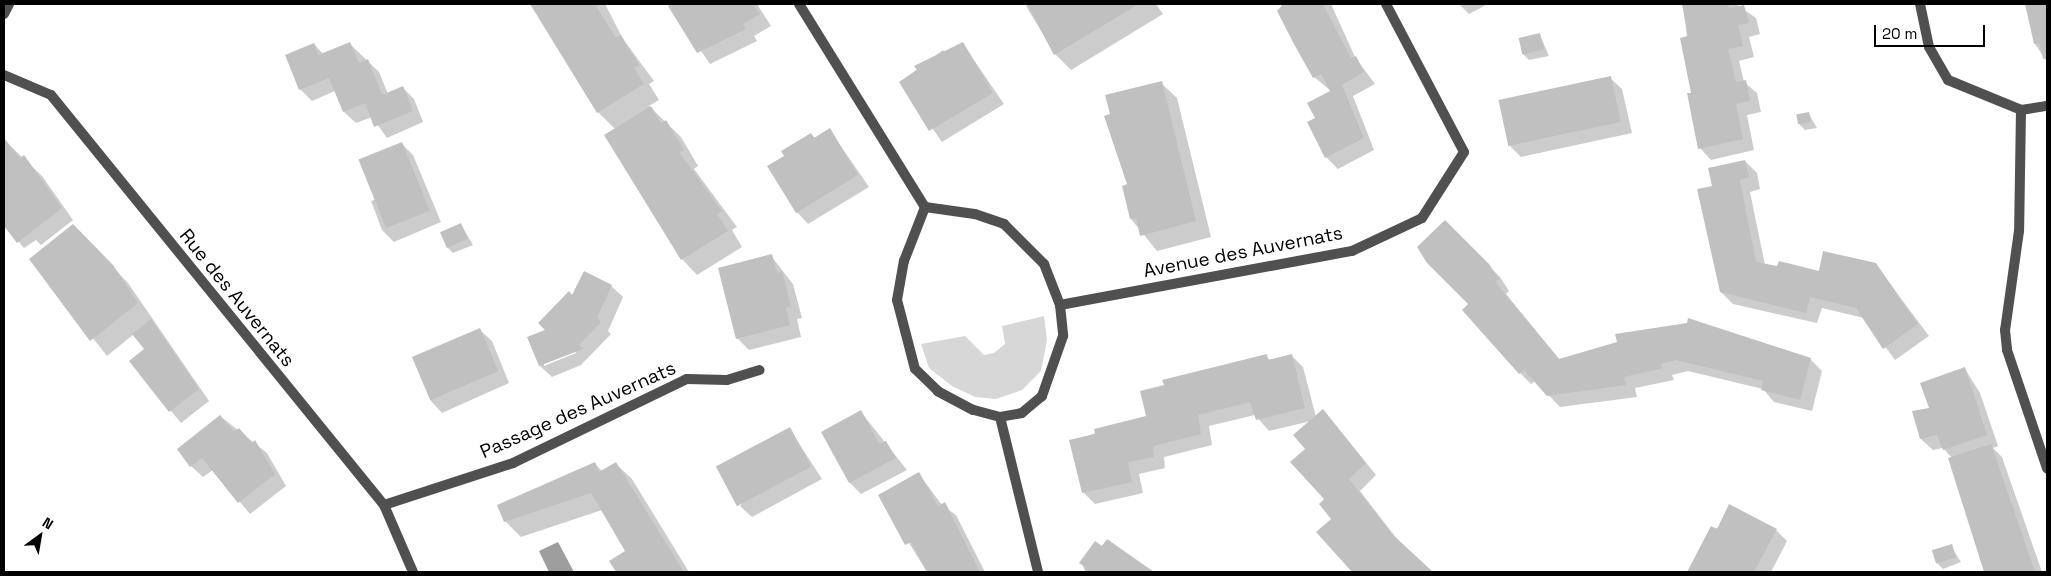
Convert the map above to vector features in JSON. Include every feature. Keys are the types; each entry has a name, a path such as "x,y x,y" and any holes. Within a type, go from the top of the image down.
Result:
{"street":[{"path":"4,14 9,4"},
{"path":"800,4 926,207 1004,224 1044,264 1060,305 1063,336 1042,396 1022,413 1000,417 973,410 945,395 915,369 897,300 904,261 926,207"},
{"name":"Avenue des Auvernats","path":"1060,305 1352,250 1422,218 1464,152 1386,4"},
{"path":"1920,4 1929,47 1948,80 2021,110 2047,106"},
{"name":"Rue des Auvernats","path":"4,75 51,95 384,505 413,572"},
{"path":"2021,110 2019,231 2005,330 2007,350 2047,468"},
{"name":"Passage des Auvernats","path":"384,505 513,463 687,379 727,380 759,370"},
{"path":"1000,417 1038,572"}],"shaded area":[{"path":"1044,316 1047,340 1041,371 1022,390 996,399 975,397 952,386 929,368 921,344 965,336 984,355 994,353 1005,344 1002,326"},
{"path":"558,542 574,572 549,572 539,551"}],"building":[{"path":"530,4 600,4 596,6 616,38 621,35 639,65 634,68 644,84 597,113"},
{"path":"671,4 753,4 760,14 743,24 746,29 697,53 668,6"},
{"path":"1027,4 1139,4 1054,55"},
{"path":"1283,4 1323,4 1351,58 1356,56 1364,72 1342,85 1364,138 1325,158 1307,122 1315,118 1307,103 1330,91 1321,74 1313,78 1294,44 1277,11"},
{"path":"1682,4 1728,4 1729,8 1744,5 1749,23 1738,25 1743,46 1728,49 1736,82 1746,80 1750,101 1736,104 1743,139 1698,149 1687,93 1691,93 1680,38 1688,36"},
{"path":"2025,4 2047,4 2047,58 2043,59 2039,43 2034,44"},
{"path":"1540,33 1544,50 1522,55 1519,38"},
{"path":"350,42 359,63 368,59 382,95 403,86 413,111 374,127 365,103 343,112 329,78 299,90 285,55 314,43 318,55"},
{"path":"963,42 993,93 929,131 899,82 917,70 914,66"},
{"path":"1611,76 1621,122 1508,146 1499,100"},
{"path":"1162,81 1196,221 1140,236 1136,218 1130,219 1122,186 1127,184 1104,116 1110,114 1105,95"},
{"path":"651,106 661,123 666,120 684,150 679,152 722,211 717,214 728,231 681,260 604,135"},
{"path":"1809,112 1811,122 1798,124 1796,114"},
{"path":"830,128 858,175 796,213 767,166 784,156 781,151 811,133 814,138"},
{"path":"4,138 20,158 24,155 62,208 17,243 4,226"},
{"path":"402,142 430,211 386,228 358,160"},
{"path":"1745,160 1749,177 1740,180 1756,262 1777,266 1779,261 1819,271 1823,251 1876,263 1918,324 1883,349 1856,308 1810,297 1806,313 1720,292 1697,189 1712,186 1708,168"},
{"path":"1445,220 1489,264 1499,279 1495,282 1559,359 1617,342 1615,334 1687,323 1688,318 1811,358 1800,400 1761,390 1763,381 1676,360 1661,364 1663,368 1624,377 1626,385 1547,396 1524,370 1519,374 1462,310 1468,304 1427,263 1417,247"},
{"path":"461,223 468,239 447,248 440,232"},
{"path":"73,224 113,265 138,303 90,341 29,259"},
{"path":"772,254 777,273 782,271 791,306 786,308 790,325 736,339 718,268"},
{"path":"584,271 612,285 597,318 601,322 579,345 583,349 539,366 527,337 545,330 538,323 569,291 572,295"},
{"path":"151,319 199,389 169,412 129,361 144,349 132,334"},
{"path":"480,328 498,371 430,400 412,357"},
{"path":"1267,354 1268,360 1292,354 1305,408 1256,420 1250,402 1198,415 1201,434 1153,446 1154,457 1128,462 1132,482 1082,493 1069,440 1095,434 1094,429 1146,416 1140,391 1164,385 1162,380"},
{"path":"1965,367 1987,435 1943,450 1937,435 1920,439 1912,411 1929,408 1920,383"},
{"path":"1323,409 1366,463 1349,479 1392,534 1433,572 1352,572 1316,532 1331,519 1319,504 1324,499 1290,462 1305,449 1293,435"},
{"path":"861,410 879,444 886,441 896,458 849,483 821,432"},
{"path":"220,415 234,432 239,428 252,443 255,440 275,474 238,503 202,458 190,467 177,449"},
{"path":"790,427 811,467 737,506 716,466"},
{"path":"1991,444 2035,572 1984,572 1948,458"},
{"path":"595,462 599,472 616,462 684,572 616,572 609,561 625,551 591,493 504,522 497,505"},
{"path":"919,472 938,506 945,502 980,572 927,572 911,542 905,545 878,495"},
{"path":"1729,504 1777,529 1754,572 1687,572 1711,526 1717,529"},
{"path":"1107,539 1154,572 1084,572 1087,568 1079,563 1095,541 1102,546"},
{"path":"1952,544 1956,557 1936,564 1932,550"}]}
